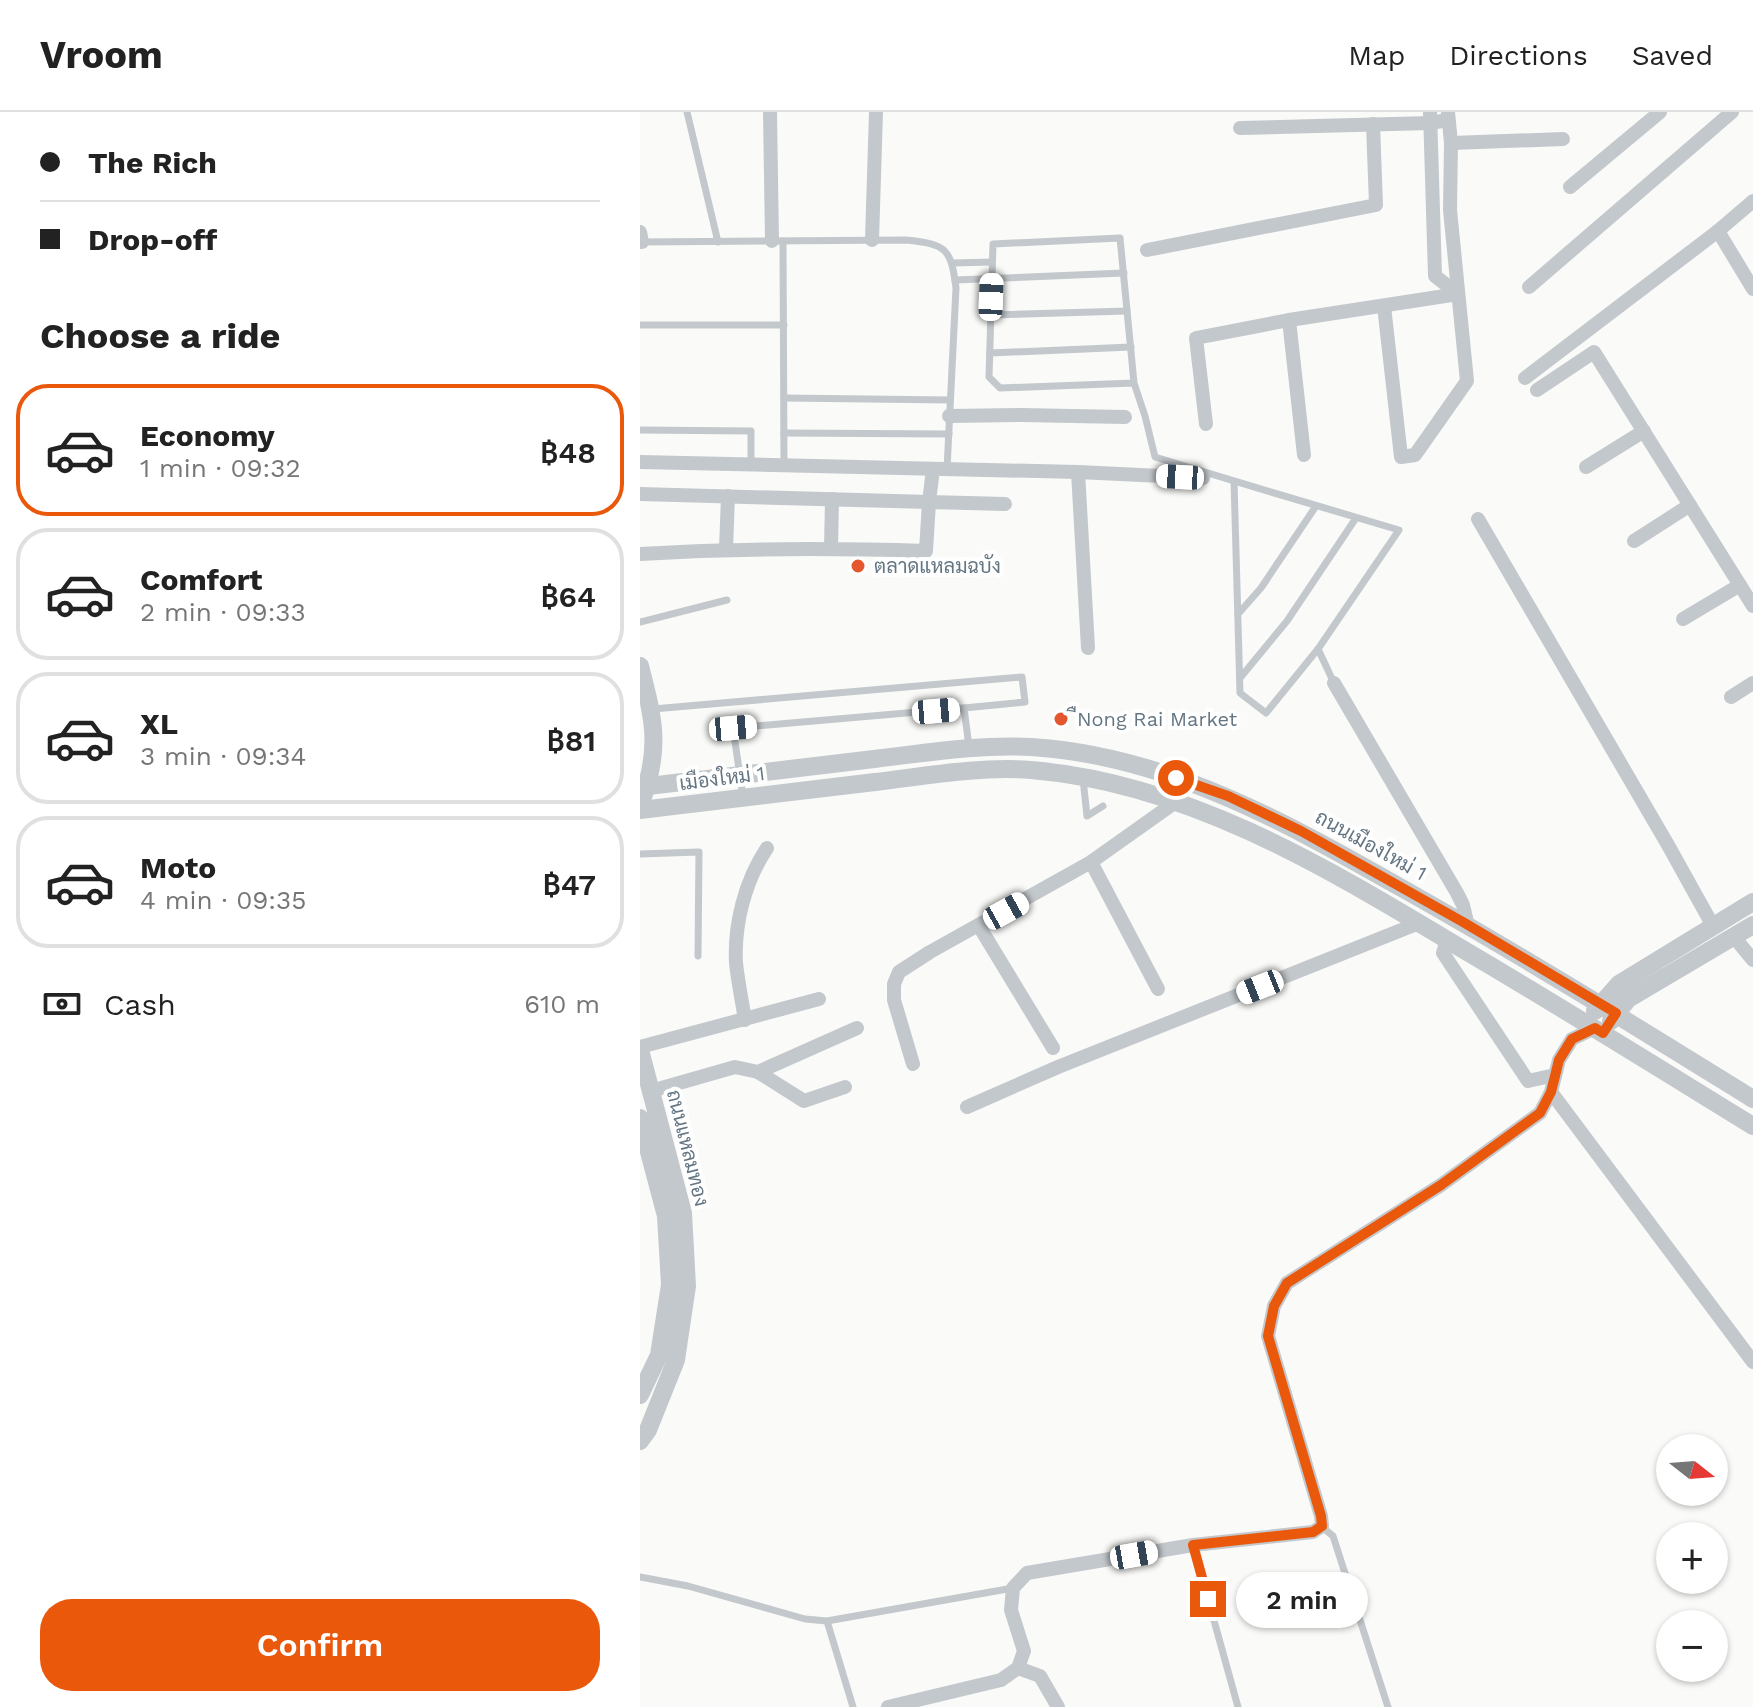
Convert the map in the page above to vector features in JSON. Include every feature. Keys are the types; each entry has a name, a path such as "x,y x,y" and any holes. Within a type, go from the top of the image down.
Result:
{"street":[{"path":"770,112 778,241"},
{"path":"872,240 876,112"},
{"path":"1570,187 1660,112"},
{"path":"1529,287 1732,112"},
{"path":"1240,128 1373,124 1448,116 1451,143 1450,210 1467,381 1415,455 1401,457 1384,306"},
{"path":"1430,117 1435,276 1458,294"},
{"path":"1147,250 1376,205 1373,124"},
{"path":"1451,143 1563,139"},
{"path":"1525,378 1753,201"},
{"path":"1718,231 1753,289"},
{"path":"1206,424 1196,338 1458,294"},
{"path":"1289,320 1304,455"},
{"path":"1537,390 1594,352 1753,606"},
{"path":"949,416 1125,417"},
{"path":"1586,467 1644,431"},
{"path":"640,462 1078,472 1203,478"},
{"path":"640,554 726,549 926,551 929,502 940,469"},
{"path":"1078,472 1088,648"},
{"path":"640,494 1005,504"},
{"path":"726,549 728,496"},
{"path":"831,548 832,499"},
{"path":"1634,541 1690,505"},
{"path":"1478,519 1713,926"},
{"path":"1683,619 1740,585"},
{"path":"640,666 653,718 654,750 642,792"},
{"path":"1334,683 1457,893 1468,926"},
{"path":"1731,697 1753,683"},
{"name":"ถนนเมืองใหม่ 1","path":"642,792 740,775 969,747 1030,747 1087,754 1163,773 1228,796 1301,831 1608,1009 1753,1099"},
{"name":"เมืองใหม่ 1","path":"640,810 971,771 1029,770 1083,777"},
{"path":"1083,777 1177,801 1290,851 1419,923 1753,1126"},
{"path":"913,1064 894,1000 894,984 899,972 1091,862 1177,801"},
{"path":"745,1020 736,962 738,932 743,900 757,863 767,848"},
{"path":"1091,862 1158,989"},
{"path":"888,1707 1001,1680 1018,1668 1024,1651 1011,1610 1013,1588 1027,1573 1193,1545 1313,1532 1322,1526 1268,1336 1274,1306 1287,1283 1441,1185 1540,1113 1551,1092 1559,1060 1572,1039 1595,1028 1619,984 1753,902"},
{"path":"967,1107 1058,1067 1419,923"},
{"path":"1608,1009 1753,925"},
{"path":"979,926 1053,1048"},
{"path":"1734,937 1753,960"},
{"path":"1447,940 1443,953 1528,1081 1555,1075"},
{"path":"640,1048 819,999"},
{"path":"758,1072 857,1028"},
{"name":"ถนนแหลมทอง","path":"640,1048 651,1091 651,1147 666,1216 670,1285 659,1355 640,1395"},
{"path":"651,1091 735,1067 758,1072 804,1101 845,1087"},
{"path":"1551,1092 1753,1362"},
{"name":"ถนนแหลมทอง","path":"640,1118 683,1213 687,1286 676,1360 648,1430 640,1441"},
{"path":"1018,1668 1040,1676 1058,1707"}],"lane":[{"path":"687,112 718,242"},
{"path":"1134,383 1000,388 989,377 993,244 1120,238 1134,383 1155,457 1399,530 1318,649 1266,713 1240,693 1234,481"},
{"path":"641,239 718,242 906,240 927,242 944,249 953,263 955,280 949,434 940,469"},
{"path":"778,241 784,325 784,465"},
{"path":"953,263 992,262"},
{"path":"955,280 1124,273"},
{"path":"991,315 1127,311"},
{"path":"640,325 784,325"},
{"path":"990,353 1131,347"},
{"path":"784,398 950,400"},
{"path":"640,430 751,431 751,464"},
{"path":"784,433 949,434"},
{"path":"1238,614 1261,588 1316,506"},
{"path":"1240,678 1287,621 1356,518"},
{"path":"640,622 727,600"},
{"path":"1318,649 1334,683"},
{"path":"651,709 1022,677 1025,702 733,728 743,798"},
{"path":"964,708 969,747"},
{"path":"1083,777 1087,816 1103,806"},
{"path":"640,854 699,852 698,956"},
{"path":"1322,1526 1333,1536 1388,1707"},
{"path":"1193,1545 1238,1707"},
{"path":"640,1577 688,1586 805,1619 827,1621 1013,1588"},
{"path":"827,1621 853,1707"}],"place":[{"name":"ตลาดแหลมฉบัง","path":"858,566"},
{"name":"ืNong Rai Market","path":"1061,719"}],"route":[{"path":"1176,778 1228,796 1301,831 1616,1013 1603,1033 1595,1028 1572,1039 1559,1060 1551,1092 1540,1113 1441,1185 1287,1283 1274,1306 1268,1336 1322,1526 1313,1532 1193,1545 1208,1599"}]}
